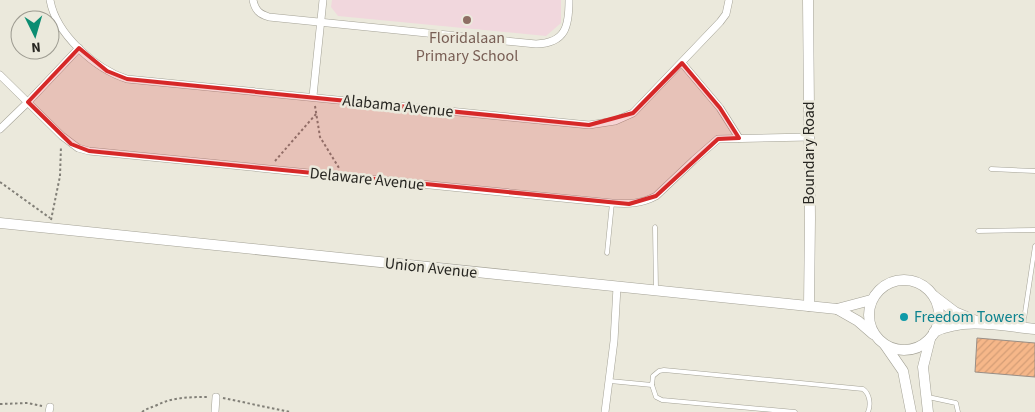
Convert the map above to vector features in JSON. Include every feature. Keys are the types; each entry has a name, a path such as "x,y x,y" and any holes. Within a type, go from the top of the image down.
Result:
{"street":[{"name":"Alabama Avenue","path":"50,0 56,20 79,48 107,72 127,79 597,125 615,121 633,113 724,17 729,0"},
{"path":"253,0 256,9 269,17 546,43 555,40 565,31 569,17 569,0"},
{"path":"313,96 323,0"},
{"name":"Boundary Road","path":"808,0 809,306"},
{"path":"0,129 79,48"},
{"path":"682,63 720,108 739,138"},
{"name":"Delaware Avenue","path":"0,75 62,136 78,148 89,151 612,203 629,204 648,200 664,190 714,142 724,138 809,137"},
{"name":"Union Avenue","path":"0,224 26,226 51,224 617,287 837,309 871,300"},
{"path":"911,412 903,371 885,345 876,337 868,319 871,300 878,290 888,283 900,280 912,281 923,286 955,312 982,324"},
{"path":"605,412 617,287"},
{"path":"928,412 923,367 938,323 939,313 937,303 932,294"},
{"name":"Union Avenue","path":"837,309 858,321 876,337"},
{"path":"885,345 894,349 913,349 922,345 932,336 954,325 982,324 1035,329"},
{"path":"215,412 216,397"}],"lane":[{"path":"991,169 1035,171"},
{"path":"607,254 612,203"},
{"path":"655,227 656,291"},
{"path":"978,231 1035,230"},
{"path":"1022,328 1035,246"},
{"path":"795,412 662,400 656,397 652,385 653,376 664,370 864,390 869,400 868,412"},
{"path":"609,381 652,385"},
{"path":"926,397 956,404 958,412"}],"path":[{"path":"313,96 320,137 346,178"},
{"path":"268,169 316,114"},
{"path":"0,182 51,224 60,176 62,136"},
{"path":"0,404 28,403 50,410"}],"highlighted area":[{"path":"79,48 107,71 127,79 589,125 633,113 682,63 720,108 739,138 718,139 656,196 629,204 89,151 71,144 28,102"}],"shaded area":[{"name":"Floridalaan Primary School","path":"332,0 561,0 561,23 546,36 338,16 331,7"}],"building":[{"path":"977,338 1035,343 1035,377 975,372"}],"place":[{"name":"Floridalaan Primary School","path":"467,20"},
{"name":"Freedom Towers","path":"904,317"}]}
